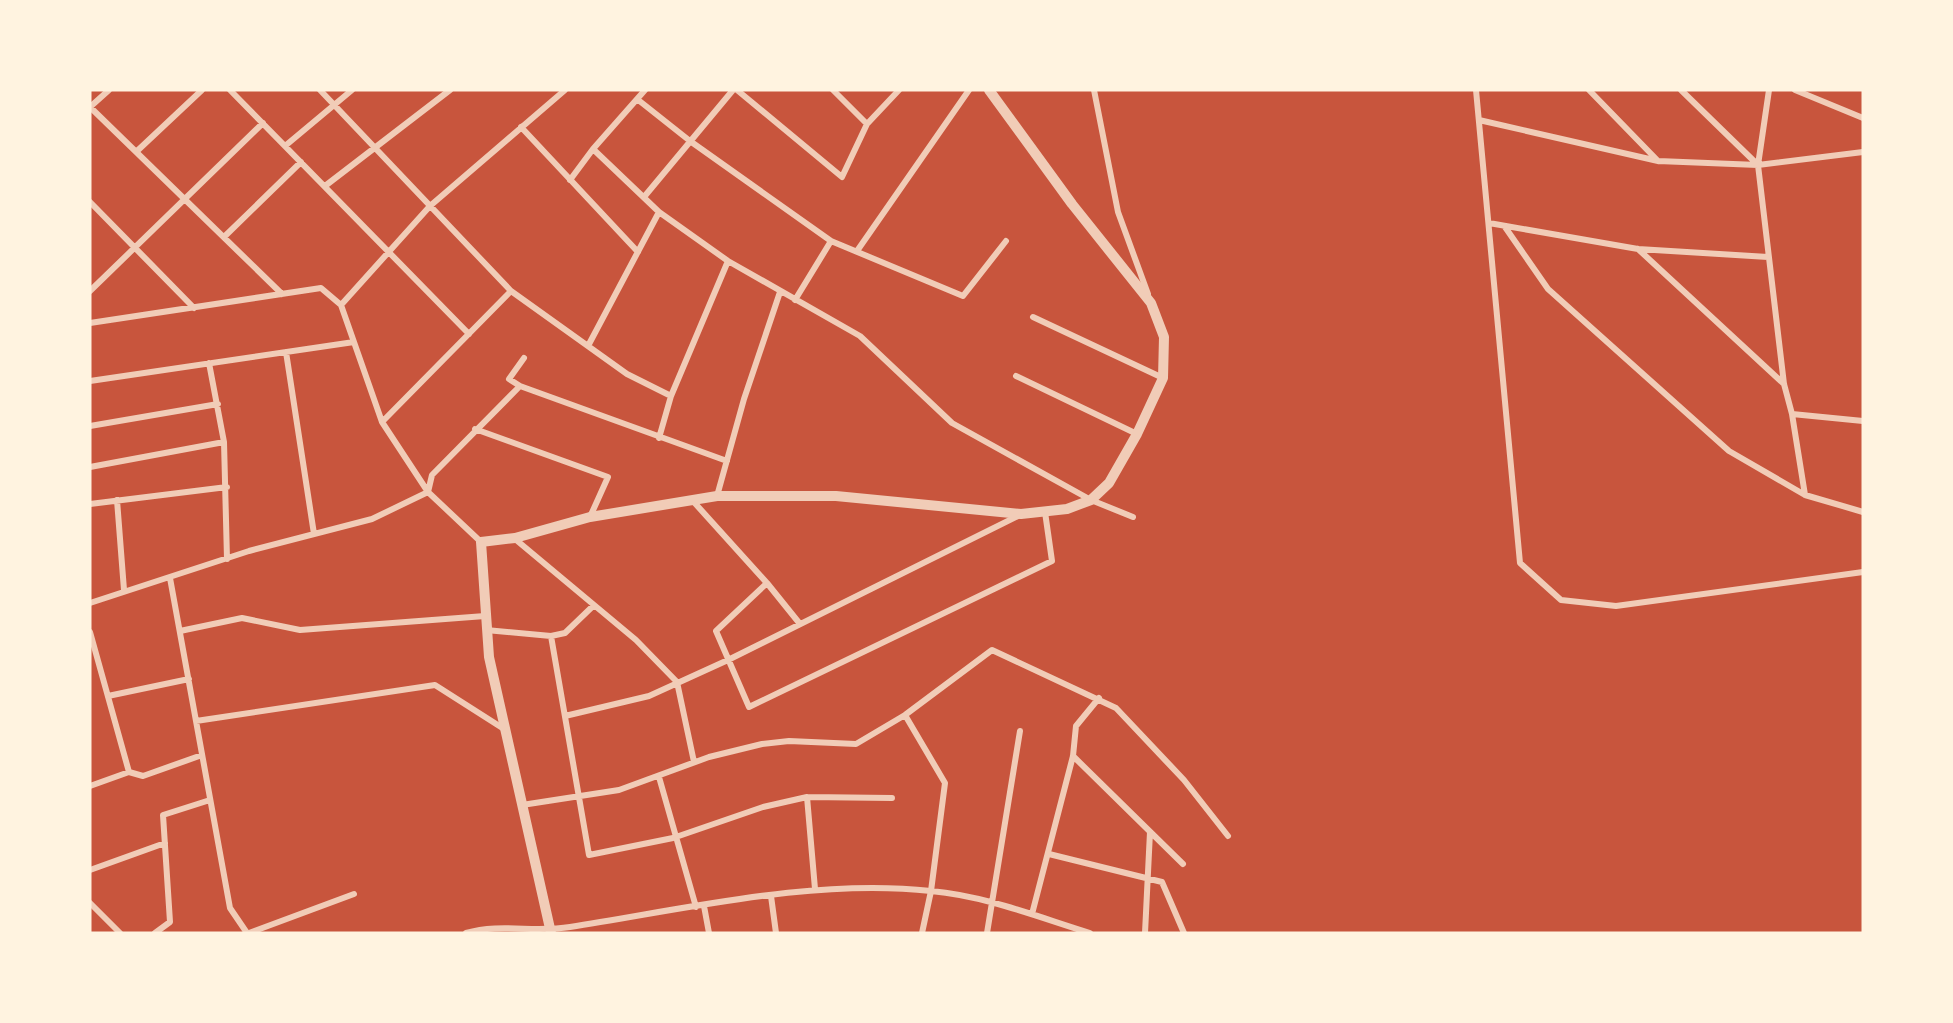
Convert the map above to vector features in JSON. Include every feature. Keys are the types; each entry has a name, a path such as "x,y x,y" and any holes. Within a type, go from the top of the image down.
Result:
{"street":[{"path":"108,90 90,107 282,294"},
{"path":"136,152 202,90"},
{"path":"230,90 470,334"},
{"path":"320,90 511,291 627,374 671,396"},
{"path":"285,146 352,90"},
{"path":"325,186 450,90"},
{"path":"341,305 430,206 565,90"},
{"path":"570,180 593,149 645,90"},
{"path":"644,197 735,90 842,177 867,124 899,90"},
{"path":"833,90 867,124"},
{"path":"857,250 969,90"},
{"path":"989,90 1072,204 1151,303"},
{"path":"481,542 515,538 590,517 717,496 836,496 1021,514 1067,509 1091,500 1108,483 1137,434 1163,378 1164,337 1118,212 1094,90"},
{"path":"1476,90 1520,563 1561,600 1616,606 1863,572"},
{"path":"1589,90 1658,161"},
{"path":"1682,90 1758,165"},
{"path":"1769,90 1758,165 1784,384 1792,414 1805,495"},
{"path":"1795,90 1863,118"},
{"path":"637,99 690,141 831,242 857,250 963,296 1006,241"},
{"path":"1479,120 1658,161 1758,165 1863,152"},
{"path":"90,291 263,123"},
{"path":"521,127 638,252"},
{"path":"593,149 659,212 728,261 860,336 952,423 1091,500 1133,517"},
{"path":"224,237 301,162"},
{"path":"90,201 194,308"},
{"path":"588,346 659,212"},
{"path":"1489,222 1505,227 1638,249 1768,257"},
{"path":"1505,227 1548,289 1720,443 1805,495 1863,512"},
{"path":"795,300 831,242"},
{"path":"1638,249 1784,384"},
{"path":"659,438 671,396 728,261"},
{"path":"90,323 321,288 341,305 382,422 428,492 481,542 486,630 504,729 551,932"},
{"path":"382,422 511,291"},
{"path":"717,496 744,399 780,292"},
{"path":"1033,317 1163,378"},
{"path":"90,381 354,342"},
{"path":"286,352 314,534"},
{"path":"524,358 509,379 520,386 727,461"},
{"path":"209,363 224,442 227,487 227,559"},
{"path":"1016,376 1137,434"},
{"path":"428,492 432,475 520,386"},
{"path":"90,426 218,404"},
{"path":"1792,414 1863,421"},
{"path":"475,429 608,477 590,517"},
{"path":"90,467 224,442"},
{"path":"90,504 227,487"},
{"path":"90,603 124,590 227,559 372,519 428,492"},
{"path":"692,499 767,583 800,624"},
{"path":"117,500 124,590"},
{"path":"767,583 716,631 749,707 1052,561 1045,512"},
{"path":"564,716 649,696 729,660 1021,514"},
{"path":"515,538 636,640 677,682 694,762"},
{"path":"170,578 230,908 248,933 354,894"},
{"path":"486,630 551,636 565,633 593,606"},
{"path":"180,631 242,618 300,630 485,616"},
{"path":"90,632 129,772"},
{"path":"551,636 564,716 581,797 589,855 678,836 763,807 807,797 892,798"},
{"path":"522,805 619,790 694,762 762,744 789,741 856,744 905,715 992,650 1099,698 1116,708 1153,746 1228,836"},
{"path":"108,696 189,679"},
{"path":"196,721 435,685 504,729"},
{"path":"1032,914 1073,756 1076,726 1099,698"},
{"path":"905,715 945,783 931,891 922,933"},
{"path":"987,933 1020,731"},
{"path":"90,786 129,772 143,776 202,755"},
{"path":"1073,756 1183,864"},
{"path":"658,777 678,836 696,907"},
{"path":"807,797 815,889"},
{"path":"155,933 170,921 163,815 210,800"},
{"path":"1145,933 1150,832"},
{"path":"90,870 165,843"},
{"path":"1049,854 1162,882 1184,933"},
{"path":"466,933 488,927 551,932 815,889 931,891 991,902 1086,932"},
{"path":"771,896 777,933"},
{"path":"90,903 120,933"},
{"path":"704,906 709,933"}]}
